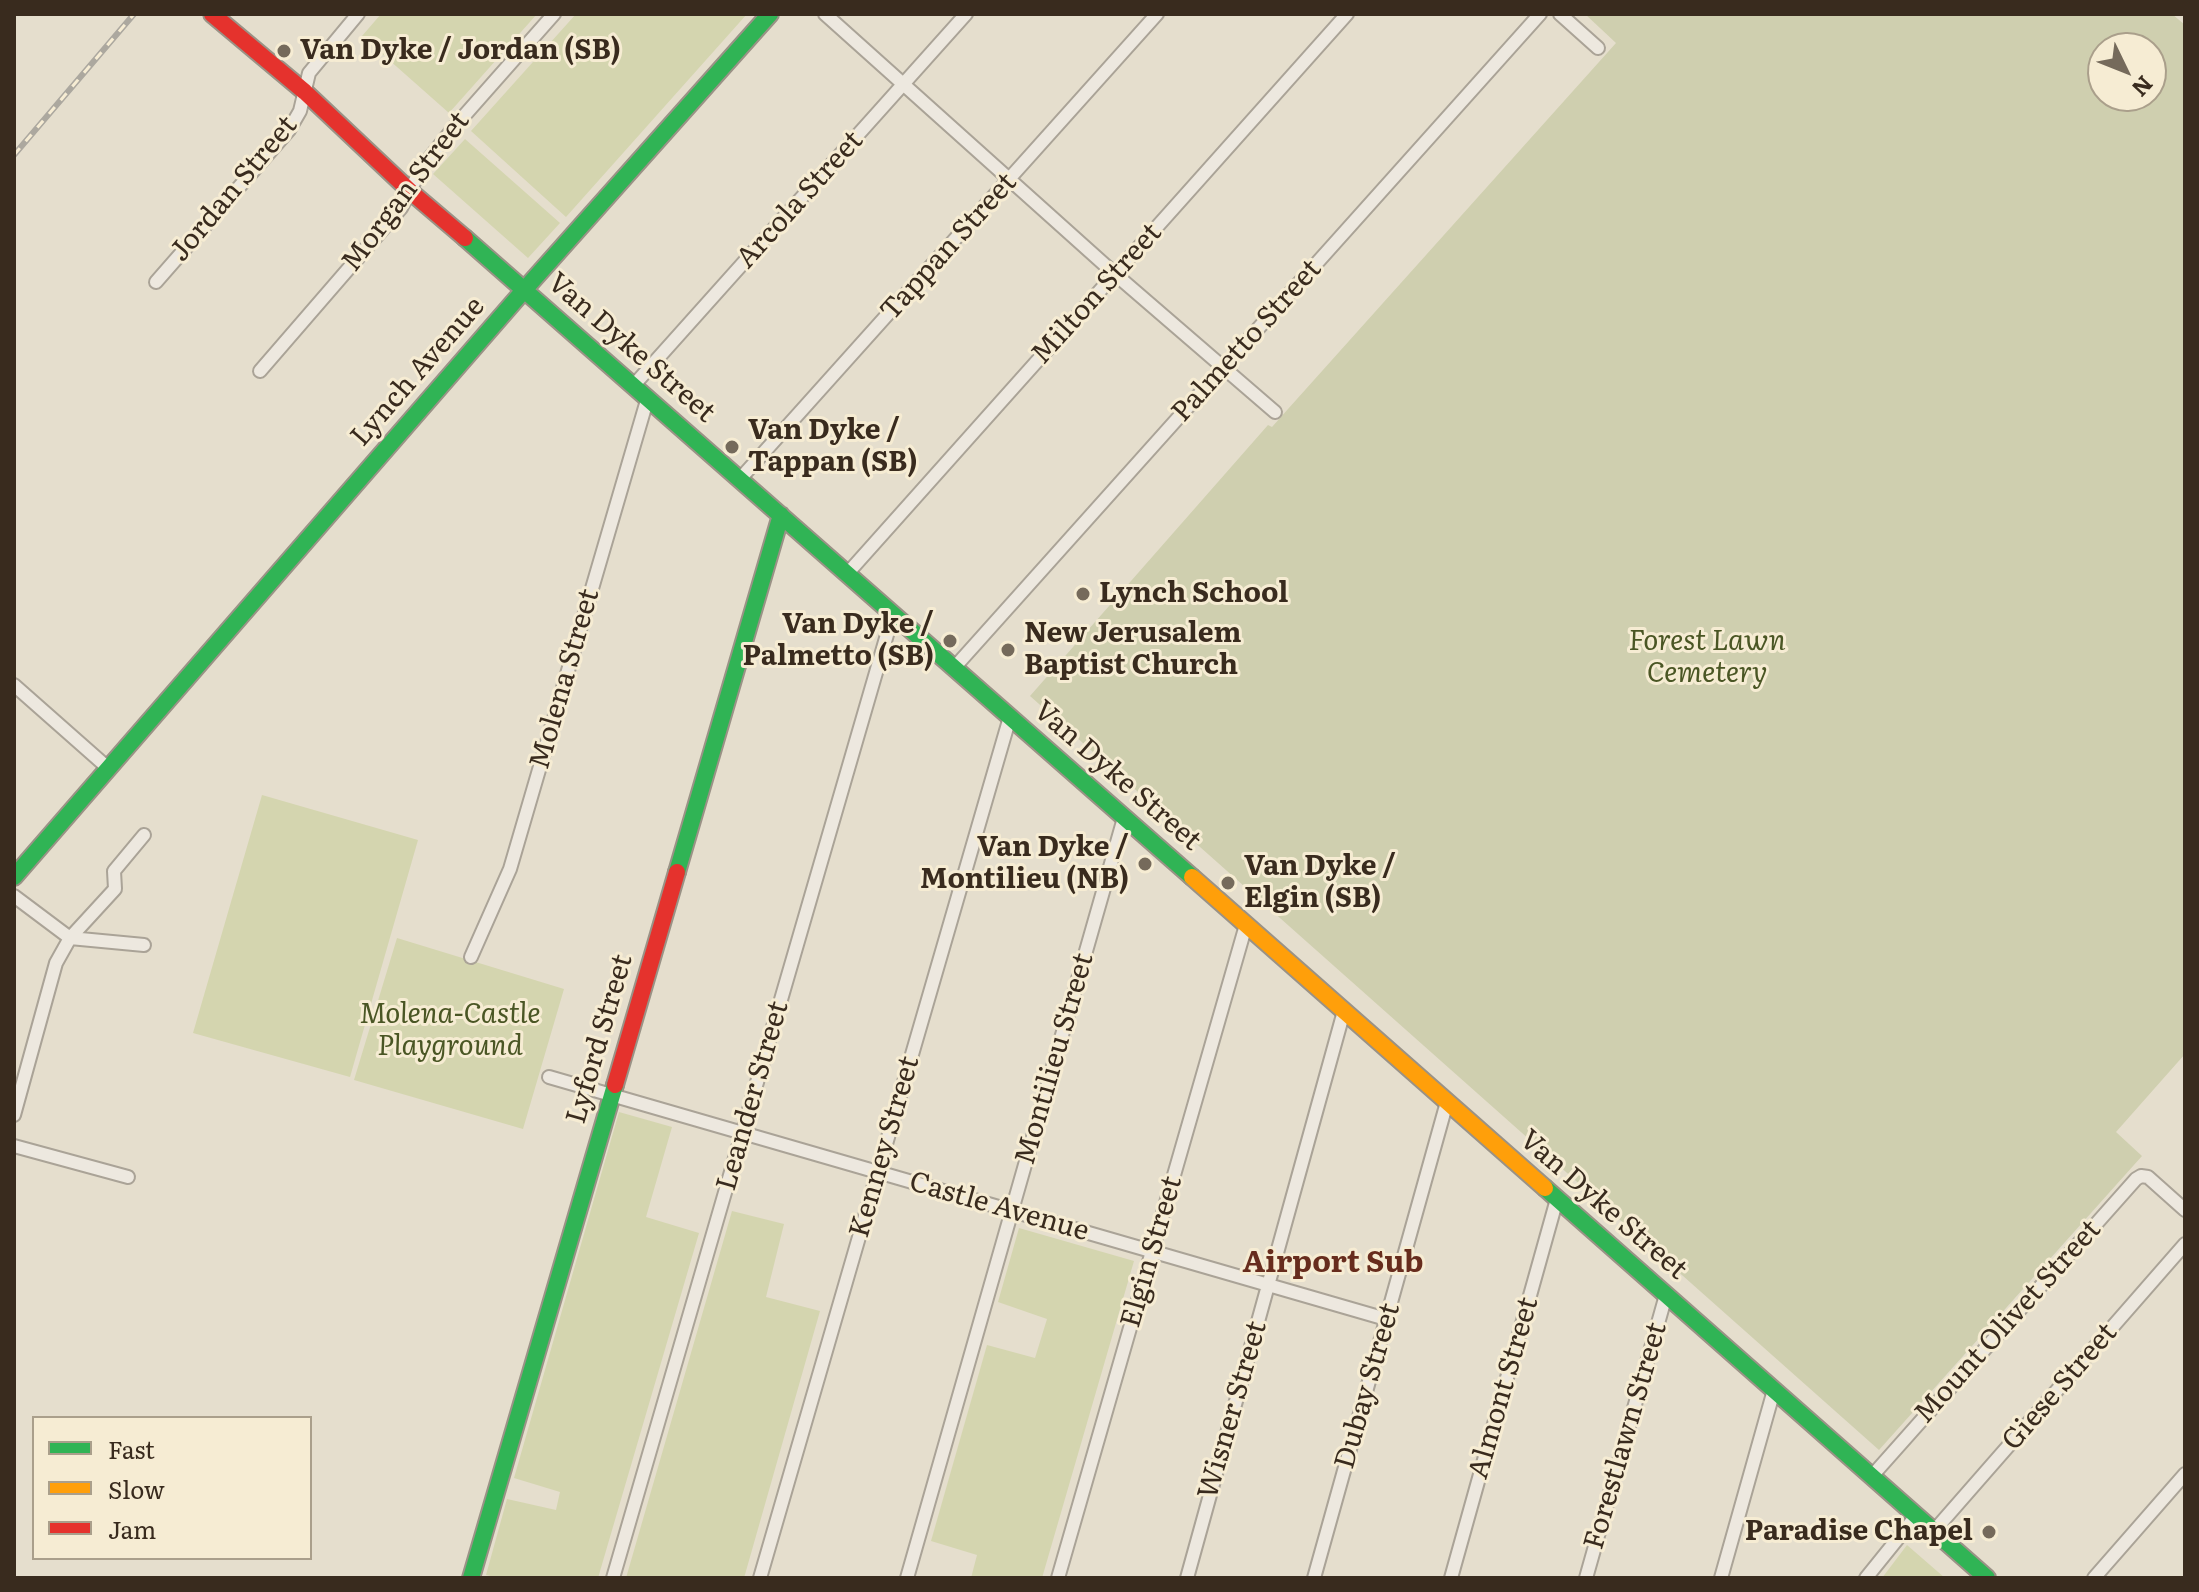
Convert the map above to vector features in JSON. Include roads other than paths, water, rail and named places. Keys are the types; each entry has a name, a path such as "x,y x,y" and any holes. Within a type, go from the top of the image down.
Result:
{"main road":[{"name":"Van Dyke Street","path":"212,14 305,92 411,192 648,397 1987,1578"},
{"name":"Lynch Avenue","path":"14,877 525,289 770,14"},
{"name":"Lyford Street","path":"471,1578 781,515"}],"street":[{"name":"Jordan Street","path":"156,282 289,130 298,118 309,73 358,14"},
{"name":"Morgan Street","path":"260,371 401,208 421,169 554,14"},
{"path":"825,14 1115,274 1275,412"},
{"name":"Arcola Street","path":"634,385 966,14"},
{"name":"Tappan Street","path":"740,479 1157,14"},
{"name":"Milton Street","path":"847,574 1347,14"},
{"name":"Palmetto Street","path":"954,668 1540,14"},
{"path":"1560,14 1598,48"},
{"name":"Molena Street","path":"471,957 510,869 648,397"},
{"name":"Leander Street","path":"613,1578 893,614"},
{"path":"14,685 108,768"},
{"name":"Kenney Street","path":"760,1578 1010,717"},
{"name":"Montilieu Street","path":"907,1578 1124,818"},
{"path":"14,1115 56,963 70,938 115,889 114,871 144,835"},
{"path":"14,896 70,938 144,945"},
{"name":"Elgin Street","path":"1058,1578 1246,925"},
{"name":"Wisner Street","path":"1187,1578 1344,1011"},
{"name":"Castle Avenue","path":"549,1077 1386,1319"},
{"name":"Dubay Street","path":"1314,1578 1447,1102"},
{"path":"14,1146 128,1177"},
{"name":"Mount Olivet Street","path":"1872,1476 2136,1179 2148,1177 2185,1210"},
{"name":"Almont Street","path":"1451,1578 1557,1199"},
{"name":"Giese Street","path":"1934,1531 2185,1244"},
{"name":"Forestlawn Street","path":"1586,1578 1666,1295"},
{"path":"1721,1578 1774,1390"},
{"path":"2094,1578 2185,1474"},
{"path":"1866,1578 1916,1516"}],"railway":[{"path":"14,155 134,14"}],"place":[{"name":"Van Dyke / Jordan (SB)","path":"284,51"},
{"name":"Van Dyke / Tappan (SB)","path":"732,447"},
{"name":"Lynch School","path":"1083,594"},
{"name":"Van Dyke / Palmetto (SB)","path":"950,641"},
{"name":"New Jerusalem Baptist Church","path":"1008,650"},
{"name":"Van Dyke / Montilieu (NB)","path":"1145,864"},
{"name":"Van Dyke / Elgin (SB)","path":"1228,883"},
{"name":"Paradise Chapel","path":"1989,1532"}],"district":[{"name":"Airport Sub","path":"1333,1263"}],"park label":[{"name":"Forest Lawn Cemetery","path":"1707,658"},
{"name":"Molena-Castle Playground","path":"450,1031"}]}
